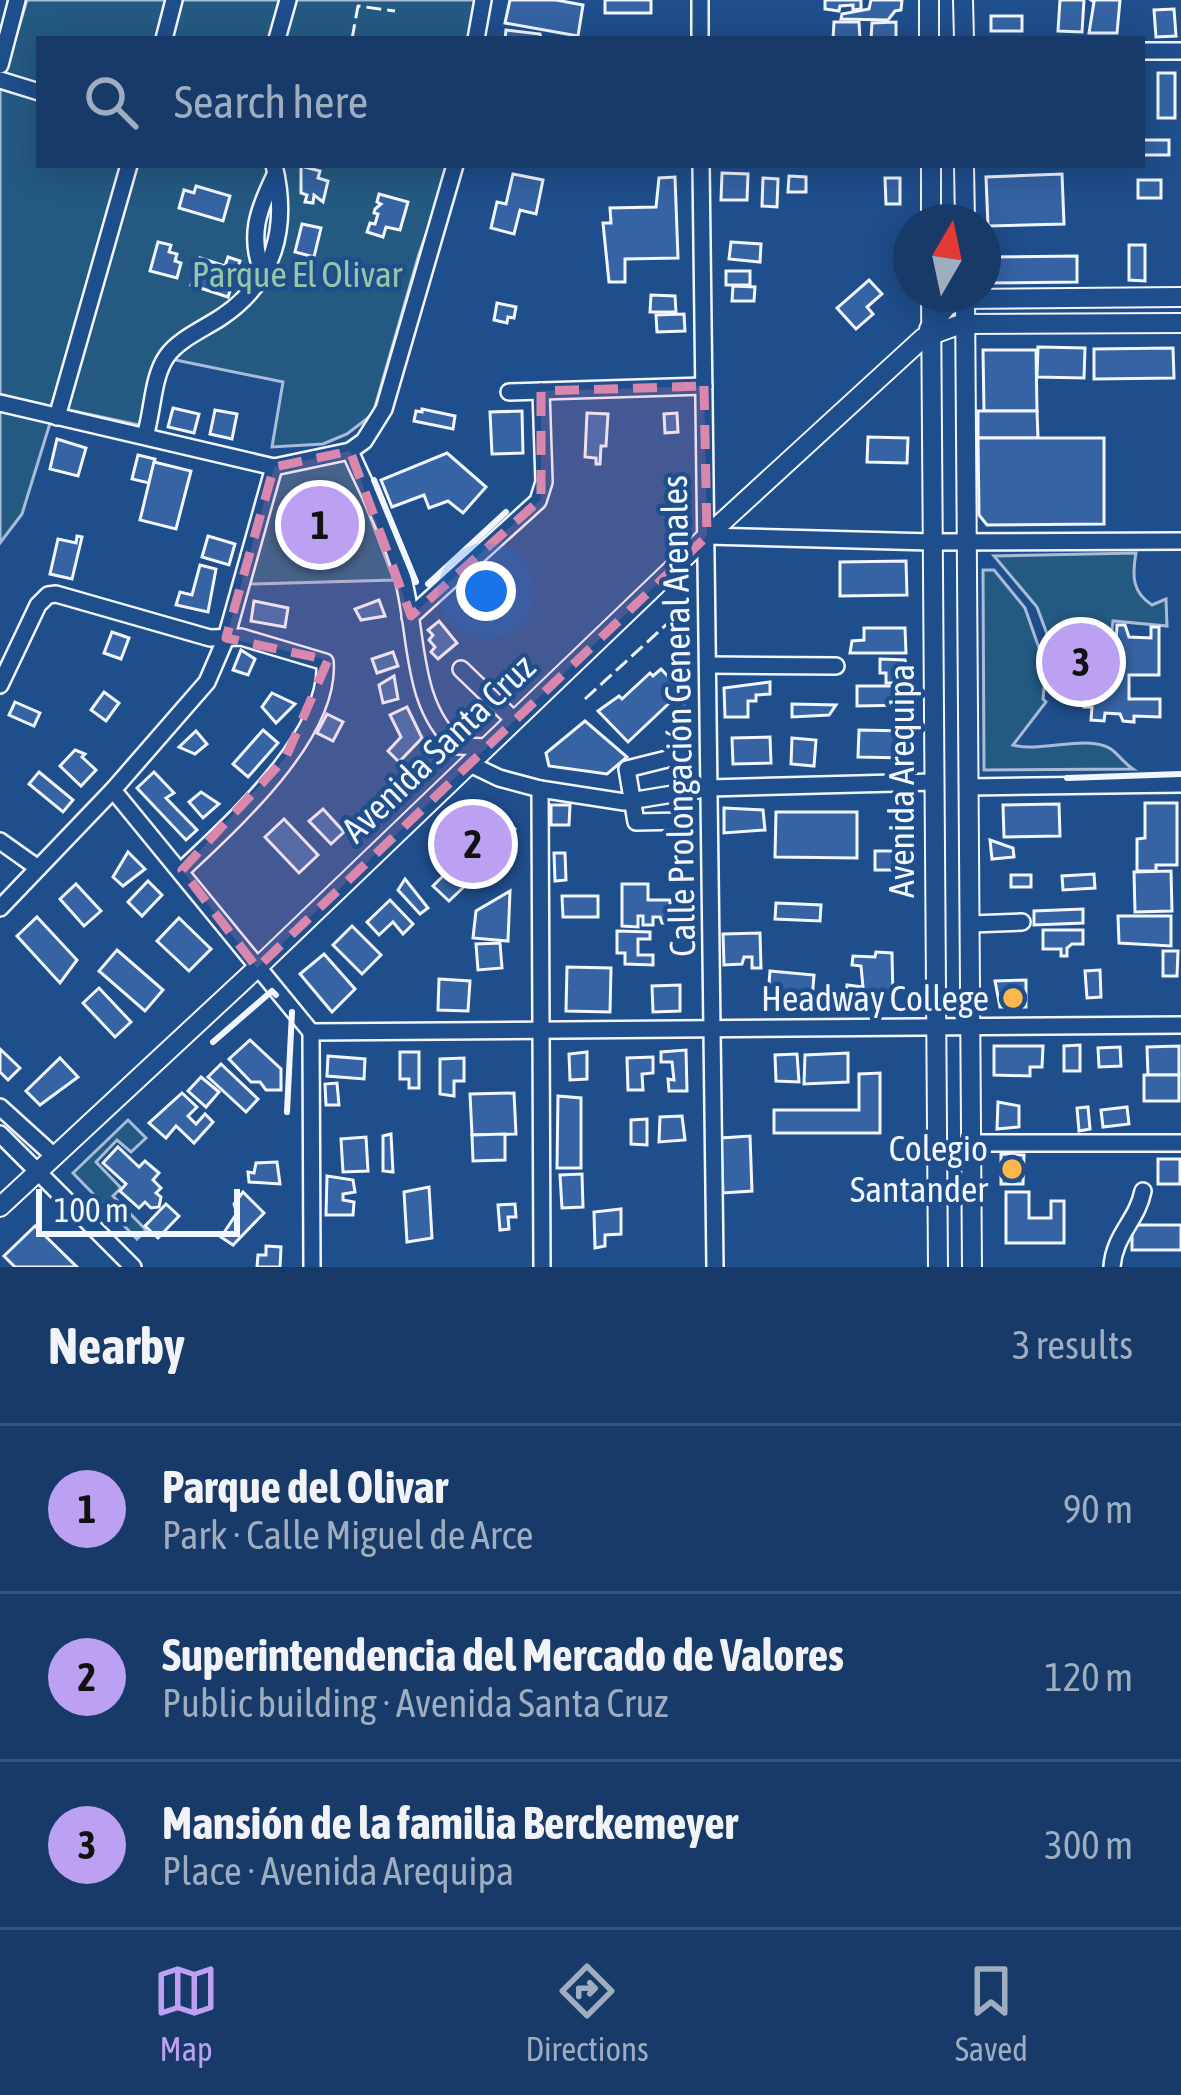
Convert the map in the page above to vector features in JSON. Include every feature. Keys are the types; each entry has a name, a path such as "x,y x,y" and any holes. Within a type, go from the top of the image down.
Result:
{"main road":[{"path":"929,0 929,36"},
{"path":"963,0 964,36"},
{"path":"931,168 931,204"},
{"path":"964,168 965,204"},
{"path":"1001,297 1181,297"},
{"name":"Avenida Arequipa","path":"930,312 938,1267"},
{"name":"Avenida Santa Cruz","path":"0,1207 707,536 928,333 943,312"},
{"name":"Avenida Arequipa","path":"965,312 972,1267"},
{"path":"928,333 965,324 1181,323"},
{"path":"933,672 949,686 963,681 968,673"}],"street":[{"path":"0,65 17,0"},
{"path":"165,36 174,0"},
{"path":"278,36 288,0"},
{"path":"476,36 482,0"},
{"path":"700,0 700,36"},
{"path":"1145,51 1181,51"},
{"path":"0,80 36,91"},
{"path":"58,417 129,168"},
{"path":"0,403 274,467 350,451 364,441 384,409 454,168"},
{"name":"Calle Prolongación General Arenales","path":"700,168 715,1267"},
{"path":"145,436 167,355 240,304 263,274 280,233 275,169"},
{"path":"263,274 254,250 255,229 275,169"},
{"path":"509,392 704,386"},
{"path":"410,617 538,501 544,482 541,392"},
{"path":"350,451 399,565 423,687 448,736 466,748 488,747"},
{"path":"0,908 113,790 207,682 226,638 274,467"},
{"path":"707,536 932,542 1181,541"},
{"path":"0,686 38,605 48,595 64,595 210,638 241,637 319,658 326,669 310,718 276,772 182,870"},
{"path":"709,664 836,666"},
{"path":"461,669 515,721"},
{"path":"671,758 627,769 632,800 638,824 684,821"},
{"path":"470,764 540,789 632,800 709,788 933,782"},
{"path":"970,787 1181,784"},
{"path":"540,789 542,1267"},
{"path":"113,790 310,1032 312,1267"},
{"path":"0,842 38,868"},
{"path":"970,924 1022,922"},
{"path":"310,1032 1181,1025"},
{"path":"0,1107 133,1267"},
{"path":"0,1134 46,1162"},
{"path":"972,1143 1181,1143"},
{"path":"1112,1267 1121,1230 1136,1218 1143,1191"}],"highlighted area":[{"path":"704,386 707,536 257,968 182,870 286,757 328,660 226,638 274,467 350,451 411,616 541,499 541,391"}],"green space":[{"name":"Parque El Olivar","path":"27,0 480,0 476,36 36,36 36,168 450,168 419,254 373,414 347,434 323,444 272,447 283,382 161,357 139,425 55,407 22,514 0,543 0,90"},
{"path":"348,459 394,580 250,584 281,469"},
{"path":"1136,553 1137,589 1152,605 1166,599 1167,626 1113,621 1111,638 1074,640 1073,650 1053,650 1037,607 994,556"},
{"path":"983,570 994,570 1025,608 1046,668 1046,702 1013,745 1101,745 1133,769 984,770"},
{"path":"128,1120 146,1138 131,1152 117,1140 96,1162 121,1188 113,1196 146,1230 137,1239 73,1173"}],"building":[{"path":"510,0 583,5 578,36 505,23"},
{"path":"605,0 651,0 651,13 605,13"},
{"path":"825,0 861,0 861,9 853,10 853,5 840,6 839,11 825,9"},
{"path":"871,0 902,0 901,10 888,20 841,19 842,14 869,9"},
{"path":"1060,0 1084,0 1082,32 1058,31"},
{"path":"1091,0 1120,0 1117,33 1089,33"},
{"path":"1174,9 1176,36 1156,37 1154,10"},
{"path":"991,16 1022,16 1022,31 991,31"},
{"path":"834,22 859,22 860,36 833,36"},
{"path":"896,22 896,36 871,36 872,23"},
{"path":"506,30 540,36 505,36"},
{"path":"1158,73 1175,73 1175,118 1158,118"},
{"path":"1145,140 1169,140 1169,155 1145,155"},
{"path":"301,168 320,171 318,178 328,181 323,202 314,195 313,203 305,202 307,195 301,193"},
{"path":"722,173 748,174 747,200 721,200"},
{"path":"513,174 543,180 536,214 520,210 514,234 491,228 497,202 506,204"},
{"path":"1062,174 1064,224 1001,226 1001,204 987,204 986,177"},
{"path":"789,176 806,177 806,192 788,192"},
{"path":"675,177 678,258 625,259 625,282 609,282 603,223 611,223 610,208 656,207 659,178"},
{"path":"763,178 778,179 777,207 762,206"},
{"path":"885,178 900,178 900,204 886,204"},
{"path":"1138,180 1161,180 1161,198 1138,198"},
{"path":"196,186 230,196 223,221 179,208 184,190 194,193"},
{"path":"379,194 408,202 400,230 386,227 383,237 367,232 370,223 375,224"},
{"path":"302,224 321,228 314,257 295,252"},
{"path":"158,242 171,245 169,252 177,254 175,261 181,263 177,278 150,271"},
{"path":"731,242 761,244 760,262 729,259"},
{"path":"1129,245 1145,245 1145,281 1129,280"},
{"path":"1077,256 1077,282 1001,283 1001,257"},
{"path":"228,257 240,261 228,297 191,285 200,258 225,266"},
{"path":"726,271 750,271 750,285 726,285"},
{"path":"869,280 882,294 867,307 873,314 856,329 837,308"},
{"path":"733,286 755,287 754,301 732,301"},
{"path":"651,295 675,296 676,312 650,312"},
{"path":"497,303 516,307 514,318 508,317 507,323 494,320"},
{"path":"684,314 685,331 657,332 656,315"},
{"path":"1038,347 1085,348 1084,378 1037,377"},
{"path":"1173,348 1174,378 1094,379 1094,349"},
{"path":"983,350 1036,350 1037,411 984,411"},
{"path":"173,408 199,414 194,433 168,427"},
{"path":"215,410 237,414 232,439 210,434"},
{"path":"416,411 455,416 453,429 414,421"},
{"path":"522,411 523,453 492,454 490,412"},
{"path":"978,411 1037,411 1038,438 978,438"},
{"path":"587,413 608,414 600,464 596,458 585,457"},
{"path":"677,413 678,432 665,433 664,414"},
{"path":"868,437 908,438 907,463 867,462"},
{"path":"978,438 1104,438 1104,524 987,525 979,515"},
{"path":"57,439 86,448 78,476 50,469"},
{"path":"447,453 486,487 463,513 448,501 429,508 424,495 392,507 381,480"},
{"path":"138,455 155,459 149,483 132,479"},
{"path":"154,462 191,471 176,529 140,520"},
{"path":"77,536 82,537 72,579 50,574 58,539 76,543"},
{"path":"208,536 235,544 229,565 202,557"},
{"path":"906,561 907,595 840,596 840,562"},
{"path":"200,565 216,569 208,612 176,605 180,592 192,595"},
{"path":"379,600 385,616 361,620 355,609"},
{"path":"254,601 288,608 285,627 251,621"},
{"path":"439,621 457,643 438,659 431,652 435,647 428,630"},
{"path":"1117,625 1125,625 1129,637 1151,638 1151,627 1159,627 1159,675 1129,675 1129,699 1160,699 1160,717 1134,716 1134,722 1105,713 1104,721 1091,720 1092,707 1084,707 1086,664 1099,665 1100,642 1116,643"},
{"path":"864,628 905,628 906,653 850,653 852,641 864,640"},
{"path":"112,632 129,638 121,659 104,653"},
{"path":"241,650 255,659 248,675 233,670"},
{"path":"393,652 398,666 377,673 372,659"},
{"path":"880,659 905,660 910,683 886,683"},
{"path":"661,669 682,691 628,742 598,711"},
{"path":"394,676 398,699 383,703 379,685"},
{"path":"770,682 770,694 748,701 748,717 725,717 724,688"},
{"path":"857,686 908,686 908,705 857,706"},
{"path":"104,692 119,703 106,721 91,710"},
{"path":"272,693 295,704 276,723 262,707"},
{"path":"15,702 40,713 34,726 9,715"},
{"path":"792,704 836,705 829,715 792,717"},
{"path":"407,707 422,738 399,762 388,751 401,737 390,715"},
{"path":"327,714 343,722 333,741 317,733"},
{"path":"585,721 627,757 607,774 549,766 546,753"},
{"path":"263,730 278,743 248,777 233,764"},
{"path":"859,730 906,731 905,758 858,757"},
{"path":"196,731 207,744 195,754 179,747"},
{"path":"770,737 771,763 733,764 732,738"},
{"path":"792,738 816,740 814,766 791,764"},
{"path":"75,750 85,754 82,757 96,770 81,786 60,766"},
{"path":"39,772 73,800 63,812 29,784"},
{"path":"154,772 174,793 166,798 197,830 186,840 137,788"},
{"path":"201,792 219,804 203,818 189,802"},
{"path":"1145,803 1177,803 1177,865 1137,871 1137,839 1145,838"},
{"path":"1059,804 1060,836 1004,837 1003,805"},
{"path":"551,805 570,805 569,825 551,825"},
{"path":"724,808 763,810 765,830 724,833"},
{"path":"323,809 344,832 331,844 309,821"},
{"path":"776,812 857,812 857,858 775,857"},
{"path":"500,815 515,829 494,850 489,840 471,863 455,847 485,820 496,824"},
{"path":"284,819 318,855 299,873 265,837"},
{"path":"990,840 1013,848 1014,857 992,859"},
{"path":"875,851 910,851 910,870 875,870"},
{"path":"128,852 145,869 123,886 113,877"},
{"path":"554,853 565,853 566,880 555,881"},
{"path":"453,866 469,882 449,901 433,886"},
{"path":"1171,871 1172,911 1135,912 1134,872"},
{"path":"1094,874 1095,888 1063,890 1062,876"},
{"path":"1011,875 1031,875 1031,887 1011,887"},
{"path":"405,879 428,908 420,914 398,890"},
{"path":"148,881 162,895 142,916 128,902"},
{"path":"76,884 101,911 84,926 60,899"},
{"path":"622,884 648,884 648,900 670,900 677,923 662,923 660,917 653,917 653,925 643,925 643,916 638,916 638,927 622,926"},
{"path":"510,891 508,941 473,938 476,911"},
{"path":"562,896 598,896 598,917 563,917"},
{"path":"390,900 413,924 403,934 393,922 379,935 367,922"},
{"path":"776,903 821,905 820,921 775,919"},
{"path":"1083,909 1083,923 1034,925 1034,911"},
{"path":"1118,916 1171,916 1171,946 1119,943"},
{"path":"37,917 77,960 60,983 17,936"},
{"path":"179,918 211,949 189,971 157,941"},
{"path":"352,926 381,955 362,974 333,945"},
{"path":"1043,930 1083,930 1083,944 1072,944 1067,956 1061,956 1061,949 1043,949"},
{"path":"617,931 650,932 650,939 638,939 638,955 653,955 653,965 625,964 625,953 617,953"},
{"path":"760,933 761,968 752,968 752,957 744,957 742,964 724,965 723,934"},
{"path":"500,943 502,968 478,970 476,944"},
{"path":"117,950 163,990 145,1011 99,971"},
{"path":"1163,951 1178,951 1177,976 1163,976"},
{"path":"876,952 892,953 893,998 846,994 847,985 863,987 861,966 852,965 853,956 875,957"},
{"path":"324,954 355,989 332,1012 300,974"},
{"path":"567,967 611,968 610,1012 566,1011"},
{"path":"1100,970 1101,997 1087,998 1085,971"},
{"path":"770,971 814,975 812,1001 768,997"},
{"path":"439,979 470,981 468,1011 438,1010"},
{"name":"Headway College","path":"1026,980 1026,1007 1000,1007 995,981"},
{"path":"680,985 680,1011 653,1012 652,986"},
{"path":"99,988 131,1022 115,1037 83,1003"},
{"path":"250,1040 281,1069 281,1090 266,1090 260,1082 251,1082 229,1059"},
{"path":"1080,1045 1080,1071 1064,1071 1064,1046"},
{"path":"994,1046 1043,1046 1042,1067 1030,1067 1030,1076 994,1075"},
{"path":"1179,1046 1179,1075 1148,1075 1147,1047"},
{"path":"1120,1047 1121,1066 1099,1067 1098,1048"},
{"path":"0,1049 20,1068 8,1080 0,1072"},
{"path":"686,1050 687,1091 669,1091 668,1079 674,1080 672,1062 661,1062 661,1052"},
{"path":"400,1052 419,1052 419,1088 409,1088 409,1079 400,1079"},
{"path":"587,1052 587,1079 570,1080 569,1054"},
{"path":"848,1053 848,1082 804,1084 805,1055"},
{"path":"797,1054 799,1082 776,1081 775,1055"},
{"path":"328,1056 365,1059 364,1079 327,1076"},
{"path":"653,1057 653,1073 642,1074 643,1090 628,1090 627,1058"},
{"path":"60,1058 78,1077 40,1105 26,1091"},
{"path":"464,1058 464,1081 454,1081 454,1096 440,1094 440,1059"},
{"path":"221,1064 258,1099 246,1112 208,1077"},
{"path":"880,1073 880,1133 774,1133 774,1110 859,1110 859,1074"},
{"path":"1144,1075 1179,1075 1179,1101 1144,1101"},
{"path":"201,1077 219,1092 206,1107 188,1091"},
{"path":"337,1083 339,1105 326,1105 325,1084"},
{"path":"182,1093 197,1107 188,1116 196,1124 205,1114 213,1122 194,1143 176,1126 166,1138 149,1123"},
{"path":"514,1093 516,1134 472,1135 470,1094"},
{"path":"558,1096 581,1098 581,1168 557,1168"},
{"path":"998,1102 1019,1106 1019,1127 997,1129"},
{"path":"1088,1107 1090,1129 1079,1131 1077,1108"},
{"path":"1127,1107 1129,1124 1103,1127 1101,1110"},
{"path":"682,1116 685,1140 659,1142 660,1117"},
{"path":"647,1119 647,1145 631,1144 631,1120"},
{"path":"391,1134 393,1172 383,1171 383,1136"},
{"path":"505,1134 505,1160 473,1161 472,1135"},
{"path":"750,1136 752,1191 723,1193 721,1138"},
{"path":"366,1137 368,1171 343,1172 341,1139"},
{"path":"118,1147 139,1167 145,1161 159,1173 153,1180 161,1188 156,1193 161,1197 159,1207 151,1208 145,1202 139,1208 120,1191 126,1184 103,1163"},
{"name":"Colegio Santander","path":"1001,1154 1024,1155 1023,1184 1001,1184"},
{"path":"1158,1159 1180,1159 1180,1184 1158,1184"},
{"path":"277,1162 280,1184 249,1182 248,1172 254,1173 256,1163"},
{"path":"582,1174 583,1207 562,1208 560,1175"},
{"path":"327,1176 353,1180 355,1192 343,1194 343,1200 354,1202 353,1215 326,1215"},
{"path":"429,1187 432,1238 407,1242 404,1192"},
{"path":"243,1192 264,1213 233,1245 221,1237 237,1213 234,1204"},
{"path":"1006,1192 1029,1192 1029,1218 1051,1218 1051,1201 1064,1201 1064,1243 1006,1243"},
{"path":"166,1204 179,1216 158,1238 145,1226"},
{"path":"515,1204 516,1217 508,1217 509,1229 500,1230 498,1205"},
{"path":"621,1209 621,1234 605,1235 605,1246 595,1248 594,1212"},
{"path":"1132,1225 1181,1225 1181,1250 1132,1250"},
{"path":"35,1226 77,1267 15,1267 4,1256"},
{"path":"266,1246 281,1247 280,1267 257,1267 258,1255 266,1255"}],"fence":[{"path":"353,36 358,6 395,11"},
{"path":"585,699 679,613"},
{"path":"684,697 684,769"}],"wall":[{"path":"374,480 416,582"},
{"path":"428,584 506,512"},
{"path":"1067,778 1181,774"},
{"path":"213,1042 272,991 276,995"},
{"path":"287,1112 292,1012"}],"place":[{"name":"Parque del Olivar","path":"320,525"},
{"name":"Mansión de la familia Berckemeyer","path":"1081,662"},
{"name":"Superintendencia del Mercado de Valores","path":"473,844"},
{"name":"Headway College","path":"1013,998"},
{"name":"Colegio Santander","path":"1012,1169"}]}
